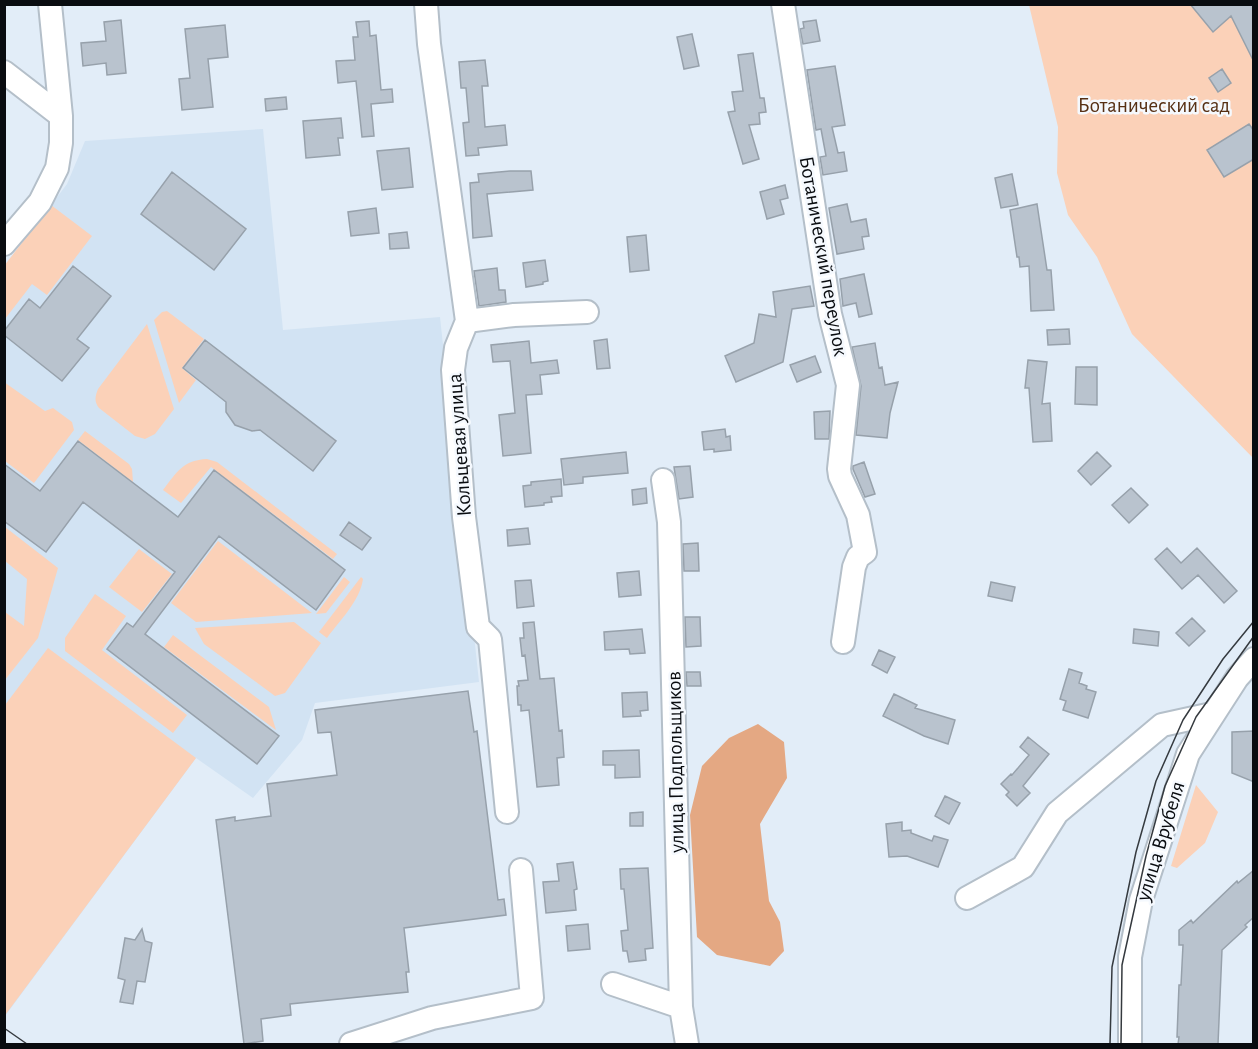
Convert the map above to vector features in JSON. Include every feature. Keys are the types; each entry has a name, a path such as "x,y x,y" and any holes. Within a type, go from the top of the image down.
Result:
{"street":[{"path":"4,244 47,191 58,160 61,143 61,117 50,4"},
{"name":"Кольцевая улица","path":"426,4 429,44 467,321 456,348 453,370 464,518 478,627 490,639 507,812"},
{"name":"Ботанический переулок","path":"783,4 830,314 848,385 840,476 858,515 866,552 858,556 854,567 843,642"},
{"path":"4,72 61,117"},
{"path":"467,321 514,315 587,312"},
{"name":"улица Подпольщиков","path":"663,480 669,522 681,1007 687,1044"},
{"name":"улица Врубеля","path":"1130,1044 1130,957 1141,900 1188,754 1237,678 1254,659"},
{"path":"967,898 1023,867 1057,813 1162,725 1212,714"},
{"path":"351,1044 432,1018 532,998 521,870"},
{"path":"613,984 681,1007"}],"shaded area":[{"path":"263,129 283,330 440,317 479,682 315,703 302,740 253,798 196,758 5,1016 5,680 37,638 5,612 5,266 67,184 85,141"},
{"path":"758,724 784,742 787,778 760,824 769,901 780,922 784,951 770,966 717,955 697,937 690,815 702,766 729,738"}],"green space":[{"name":"Ботанический сад","path":"1029,5 1253,5 1253,458 1132,334 1097,257 1068,215 1057,173 1058,127"},
{"path":"51,205 92,236 47,295 32,284 5,319 4,266"},
{"path":"167,311 204,339 182,368 196,380 179,403 154,320 162,312"},
{"path":"147,324 174,409 155,434 145,439 135,436 99,408 96,399 98,389"},
{"path":"4,382 45,411 53,408 72,422 74,430 34,483 5,461"},
{"path":"85,431 129,464 132,469 133,482 78,440"},
{"path":"207,459 217,462 337,554 333,559 211,467 181,503 163,490 181,468 192,462"},
{"path":"5,527 58,568 38,638 5,680 5,612 24,626 27,579 5,561"},
{"path":"218,541 312,613 196,622 171,603"},
{"path":"139,549 172,574 142,612 109,587"},
{"path":"344,577 350,582 326,613 316,614"},
{"path":"361,577 363,579 361,587 354,603 327,638 319,632"},
{"path":"95,594 126,616 102,650 187,715 173,733 65,651 65,638"},
{"path":"294,622 321,643 285,693 275,696 204,644 195,628"},
{"path":"173,635 269,707 276,730 164,647"},
{"path":"48,648 196,758 6,1014 5,705"},
{"path":"1196,785 1218,812 1205,843 1177,868 1171,866"}],"building":[{"path":"1190,4 1254,4 1254,62 1231,16 1213,32"},
{"path":"121,20 126,73 107,75 106,63 83,66 81,43 106,41 104,22"},
{"path":"816,20 820,41 803,44 800,29 804,28 803,22"},
{"path":"369,21 370,36 376,35 381,90 392,89 393,102 371,104 374,136 362,137 356,81 338,83 336,61 355,60 353,37 358,37 356,22"},
{"path":"225,25 228,57 208,59 213,107 182,110 179,79 190,78 185,29"},
{"path":"692,34 699,66 684,69 677,37"},
{"path":"753,53 760,98 764,98 766,112 759,113 760,124 749,125 759,159 743,164 728,112 735,111 732,92 743,91 738,55"},
{"path":"485,60 488,86 482,86 485,127 505,125 507,145 478,148 479,155 466,156 463,123 469,122 466,88 461,88 459,62"},
{"path":"835,66 845,125 832,127 838,153 844,152 847,171 823,175 820,157 826,156 821,129 816,130 807,70"},
{"path":"1222,69 1231,83 1218,92 1209,78"},
{"path":"286,97 287,109 266,111 265,99"},
{"path":"341,118 343,138 338,138 340,155 306,158 303,121"},
{"path":"1249,124 1254,131 1254,159 1224,177 1207,150"},
{"path":"409,148 413,187 382,190 377,151"},
{"path":"531,171 533,190 487,194 492,236 473,238 470,183 479,182 478,174"},
{"path":"172,172 246,229 214,270 141,214"},
{"path":"1012,174 1018,205 1001,208 995,178"},
{"path":"785,185 788,198 780,200 784,214 767,219 760,192"},
{"path":"847,204 851,222 866,219 869,236 862,237 864,249 837,254 829,208"},
{"path":"1037,204 1047,270 1051,270 1054,310 1031,311 1029,266 1020,267 1019,257 1017,257 1010,210"},
{"path":"376,208 379,233 351,236 348,212"},
{"path":"407,232 409,248 390,249 389,234"},
{"path":"646,235 649,270 630,272 627,237"},
{"path":"545,260 548,281 526,287 523,263"},
{"path":"73,266 111,296 77,339 89,348 62,381 4,335 4,331 29,299 40,308"},
{"path":"497,268 499,290 505,290 506,302 479,306 474,271"},
{"path":"864,274 872,314 859,317 856,303 843,306 840,279"},
{"path":"810,286 814,306 792,309 783,362 736,382 725,356 754,343 759,314 776,317 773,292"},
{"path":"1069,329 1070,344 1048,345 1047,330"},
{"path":"607,339 610,368 597,369 594,341"},
{"path":"205,340 336,441 313,471 260,430 252,431 235,425 226,412 226,402 183,368"},
{"path":"529,341 531,363 557,360 559,373 540,375 542,394 526,395 531,453 503,456 499,415 515,413 510,361 493,362 491,345"},
{"path":"875,343 879,368 882,367 885,385 898,382 890,413 887,438 856,435 861,386 852,347"},
{"path":"815,356 821,372 797,382 790,365"},
{"path":"1028,360 1047,362 1042,404 1050,403 1052,441 1033,442 1029,388 1025,388"},
{"path":"1076,367 1097,367 1097,405 1075,404"},
{"path":"830,411 829,439 815,439 814,412"},
{"path":"725,429 726,437 730,436 731,450 714,452 714,449 704,450 702,432"},
{"path":"78,441 178,517 214,470 345,570 316,610 219,536 145,634 279,736 257,764 107,649 127,623 133,627 175,572 83,502 46,552 4,521 4,464 40,491"},
{"path":"626,452 628,473 583,477 583,483 564,485 561,459"},
{"path":"1097,452 1111,466 1091,485 1078,471"},
{"path":"864,462 875,494 865,497 853,469 853,466"},
{"path":"690,466 693,497 679,499 674,467"},
{"path":"561,479 562,496 551,497 552,502 544,503 544,505 525,507 523,486 531,485 531,482"},
{"path":"646,488 647,503 633,505 632,490"},
{"path":"1131,488 1148,505 1129,523 1112,505"},
{"path":"349,522 371,538 362,550 340,535"},
{"path":"528,528 530,544 508,546 507,530"},
{"path":"698,543 699,571 684,571 683,544"},
{"path":"1167,548 1181,563 1197,548 1237,591 1224,603 1198,575 1182,589 1155,559"},
{"path":"639,571 641,595 619,597 617,573"},
{"path":"531,580 534,606 517,608 515,581"},
{"path":"991,582 1015,587 1012,601 988,596"},
{"path":"685,617 700,617 701,646 686,647"},
{"path":"1192,618 1205,631 1189,646 1176,633"},
{"path":"534,622 540,679 554,678 564,757 557,758 559,785 537,787 529,710 521,711 521,705 518,705 517,686 519,686 518,681 528,680 520,638 524,638 523,623"},
{"path":"642,629 645,653 630,654 629,649 605,650 604,632"},
{"path":"1134,629 1159,632 1158,646 1133,643"},
{"path":"879,650 895,657 887,673 872,665"},
{"path":"1069,669 1082,673 1079,683 1087,686 1086,689 1096,692 1088,718 1063,710 1066,701 1060,699"},
{"path":"686,672 700,672 701,686 687,686"},
{"path":"468,691 474,732 477,731 498,900 504,899 506,915 404,928 409,972 406,972 408,992 290,1004 291,1015 261,1019 263,1041 244,1044 216,820 235,817 235,821 271,816 267,784 337,775 331,732 318,733 315,710"},
{"path":"647,692 648,710 640,711 641,716 623,717 622,693"},
{"path":"894,694 917,705 915,708 955,720 948,744 924,736 883,716"},
{"path":"1254,731 1254,782 1232,773 1232,732"},
{"path":"1028,737 1049,754 1023,786 1030,793 1017,806 1006,795 1009,792 1001,784 1029,755 1020,747"},
{"path":"639,750 640,777 615,778 615,765 603,765 603,751"},
{"path":"945,796 960,803 949,824 935,816"},
{"path":"643,812 643,826 630,826 630,813"},
{"path":"902,822 902,831 911,830 911,833 932,841 934,836 948,840 938,867 907,856 889,857 886,824"},
{"path":"573,862 577,889 574,890 576,910 546,913 543,882 559,881 557,864"},
{"path":"648,868 653,948 645,949 646,960 629,962 627,951 623,951 621,931 628,930 620,869"},
{"path":"1254,870 1254,917 1245,925 1247,927 1222,950 1218,1044 1178,1044 1179,985 1181,985 1183,945 1179,945 1179,930 1191,920 1193,923 1237,881 1238,883"},
{"path":"588,924 590,949 568,951 566,926"},
{"path":"142,929 145,941 152,943 145,982 137,981 133,1004 120,1002 125,980 118,978 125,938 135,940"}],"tram line":[{"path":"1110,1044 1112,967 1136,852 1156,781 1183,720 1223,659 1254,621"},
{"path":"1121,1044 1122,965 1146,856 1165,786 1196,717 1254,636"},
{"path":"4,1028 27,1044"}]}
